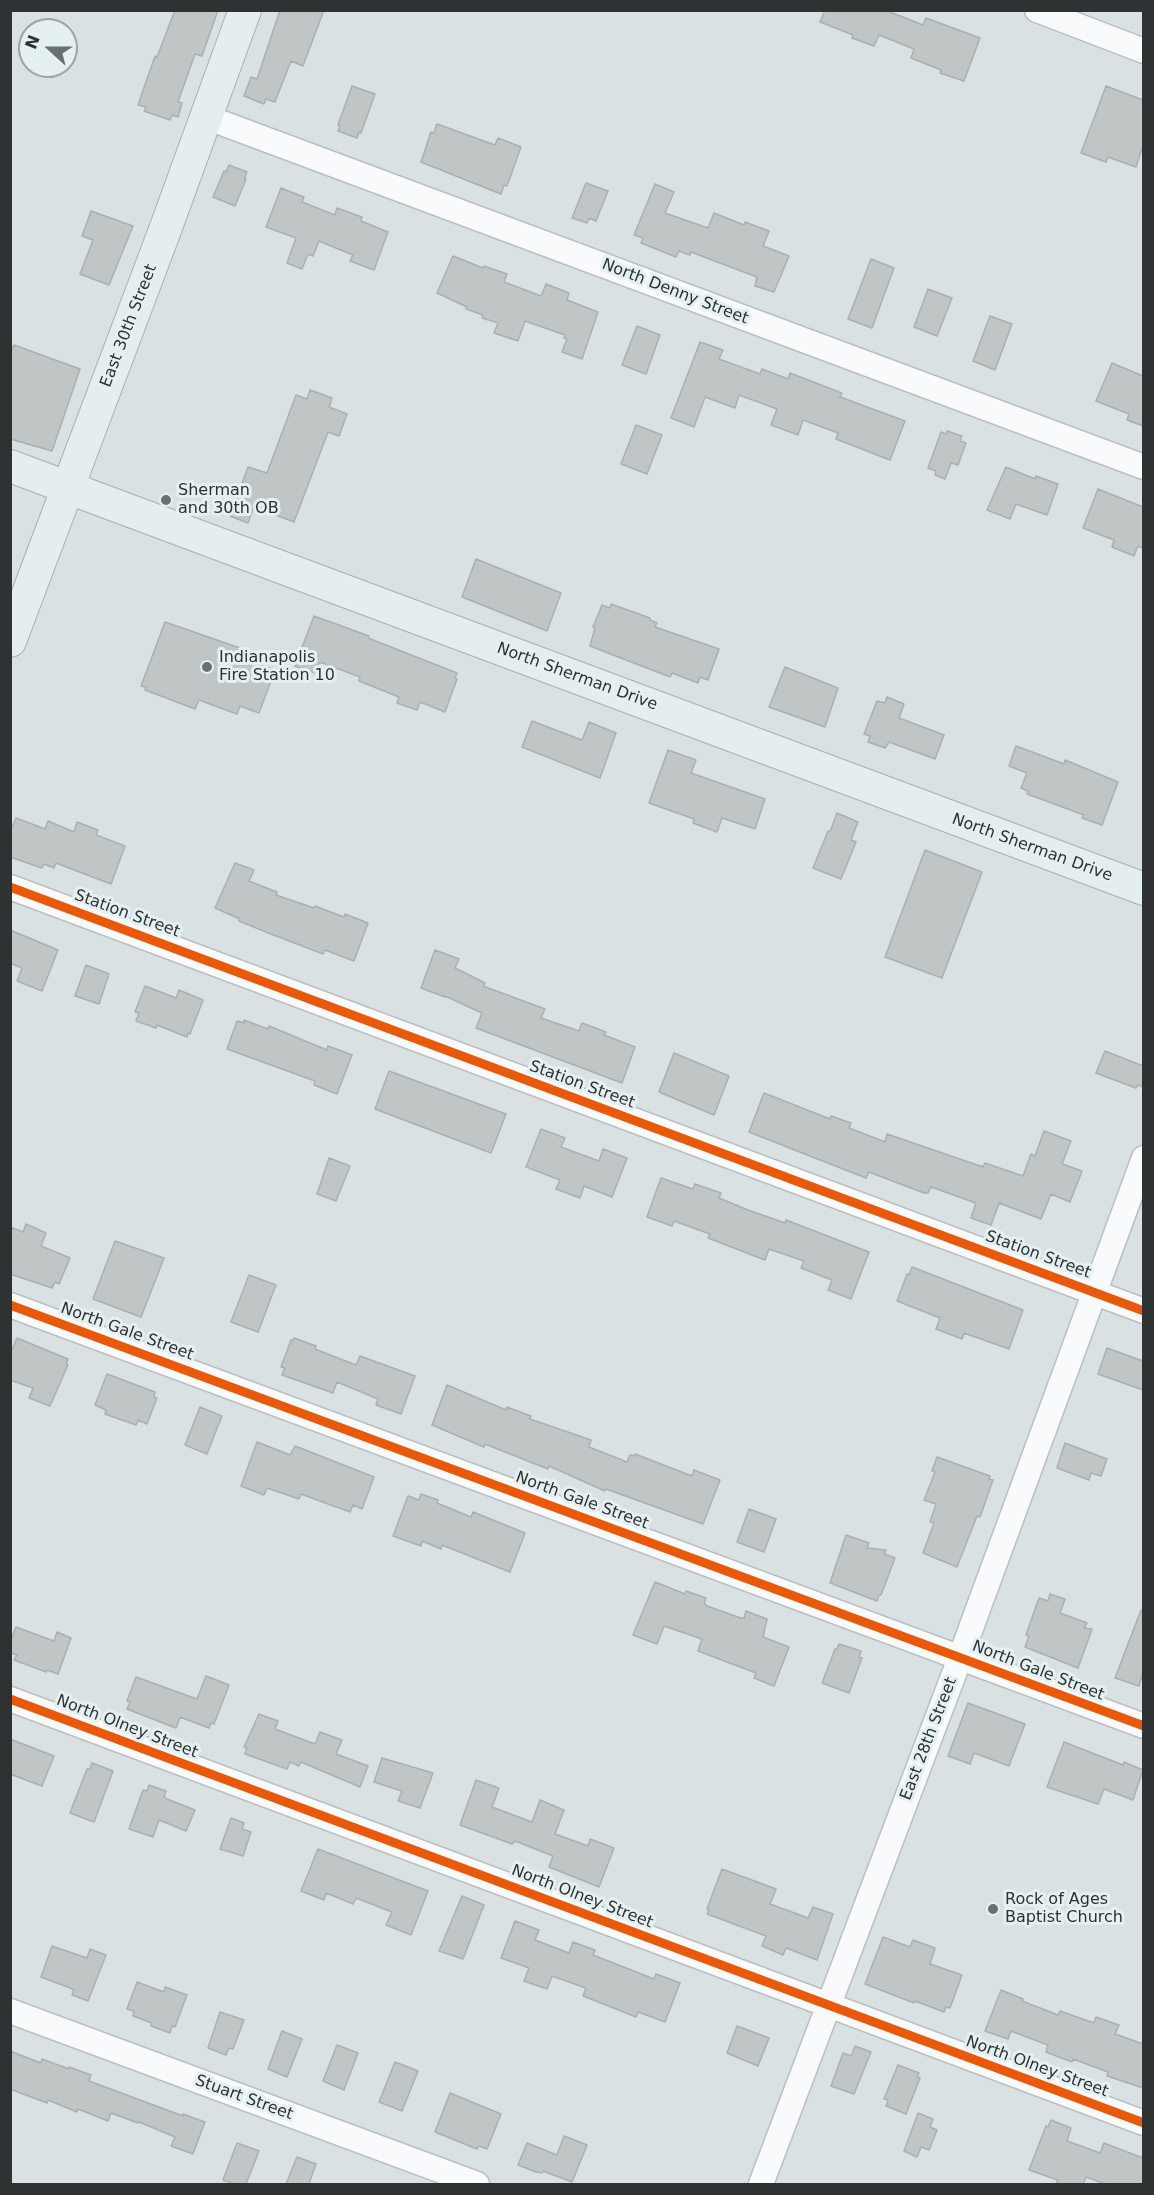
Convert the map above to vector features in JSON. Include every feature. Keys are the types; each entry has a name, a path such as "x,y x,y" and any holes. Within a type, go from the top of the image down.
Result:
{"main road":[{"name":"East 30th Street","path":"10,641 69,488 245,10"},
{"name":"North Sherman Drive","path":"10,466 1143,889"}],"street":[{"path":"1037,10 1143,51"},
{"name":"North Denny Street","path":"206,117 1143,467"},
{"name":"Station Street","path":"10,887 1143,1311"},
{"name":"East 28th Street","path":"760,2184 960,1658 1143,1158"},
{"name":"North Gale Street","path":"10,1305 1143,1726"},
{"name":"North Olney Street","path":"10,1699 1143,2123"},
{"name":"Stuart Street","path":"10,2011 477,2184"}],"building":[{"path":"175,10 218,10 202,56 195,54 178,102 182,103 178,117 172,115 170,120 144,111 146,107 138,105 155,56 157,57"},
{"path":"280,10 324,10 303,66 291,61 275,102 266,99 264,104 244,96 251,77 257,79"},
{"path":"825,10 885,10 923,25 926,18 980,38 964,81 940,73 941,70 911,58 914,49 879,35 874,46 820,22"},
{"path":"352,86 375,94 361,133 359,132 357,138 338,131"},
{"path":"1106,86 1143,100 1143,145 1136,167 1108,157 1106,162 1081,153"},
{"path":"437,124 495,145 498,138 521,147 507,186 504,185 501,194 421,162 431,132 434,133"},
{"path":"229,165 247,172 235,206 213,197"},
{"path":"586,183 608,191 596,221 589,218 587,223 572,218"},
{"path":"655,184 674,192 665,213 708,228 714,213 744,225 745,222 769,231 763,246 789,256 774,292 755,286 757,277 691,252 690,255 679,251 676,257 641,243 643,238 634,235"},
{"path":"281,188 304,197 302,202 335,215 337,208 362,217 361,221 388,232 374,270 350,261 353,255 319,241 313,256 308,254 302,269 287,263 296,238 266,227"},
{"path":"91,211 133,226 109,285 80,274 93,240 82,236"},
{"path":"453,256 483,268 484,266 507,274 504,282 541,296 546,284 569,293 567,300 598,312 582,359 562,352 567,339 564,338 565,335 525,321 518,341 494,333 498,323 482,318 483,315 466,309 467,307 437,293"},
{"path":"871,259 894,268 872,328 848,319"},
{"path":"928,289 952,298 937,336 914,327"},
{"path":"990,316 1012,324 995,370 973,361"},
{"path":"637,326 660,335 646,374 622,365"},
{"path":"700,342 723,350 719,359 760,374 762,369 788,379 790,373 842,393 840,397 905,421 890,460 836,439 838,433 803,420 798,435 771,425 777,409 739,395 735,408 705,397 694,427 671,418"},
{"path":"14,345 80,369 52,451 10,439 10,354"},
{"path":"1112,363 1143,376 1143,426 1127,420 1129,414 1096,401"},
{"path":"310,390 332,398 329,407 347,414 339,436 328,432 294,522 254,507 248,523 230,516 248,467 267,473 296,395 307,399"},
{"path":"636,425 662,435 647,474 621,464"},
{"path":"947,431 962,436 960,441 966,443 958,465 951,463 945,479 935,475 936,471 928,468 941,432 946,434"},
{"path":"1006,467 1035,479 1036,476 1058,484 1047,515 1016,504 1010,519 987,510"},
{"path":"1098,489 1143,507 1143,548 1138,546 1134,556 1112,547 1114,540 1083,528"},
{"path":"476,559 561,593 547,631 462,597"},
{"path":"611,604 650,618 657,623 655,627 719,649 708,680 700,677 698,683 672,673 670,677 590,646 595,628 593,627 602,605 610,608"},
{"path":"314,616 457,673 445,712 420,702 417,710 397,703 399,697 359,681 360,677 323,663 319,663 315,673 295,666"},
{"name":"Indianapolis Fire Station 10","path":"165,622 260,655 257,664 275,670 259,713 240,706 237,714 199,700 195,709 145,690 146,687 141,686"},
{"path":"785,667 838,688 825,727 769,707"},
{"path":"887,697 904,704 899,718 944,735 935,759 889,742 885,748 868,742 870,736 864,734 877,701 885,703"},
{"path":"532,721 582,740 589,722 616,733 600,778 522,747"},
{"path":"1016,746 1064,764 1065,760 1118,782 1102,825 1082,818 1084,815 1027,794 1028,791 1021,788 1027,773 1009,766"},
{"path":"668,750 696,760 691,773 765,799 755,829 722,818 717,832 693,823 694,819 649,803"},
{"path":"837,813 858,822 851,840 856,842 841,879 813,868"},
{"path":"16,818 45,829 48,821 74,832 77,822 98,830 96,835 125,846 111,884 56,863 54,868 44,864 42,868 10,857 10,832"},
{"path":"925,850 982,872 942,978 885,957"},
{"path":"235,863 254,870 249,881 277,892 276,895 344,917 345,914 368,923 354,961 325,950 323,954 239,921 240,919 215,908"},
{"path":"10,930 58,950 42,991 17,981 22,968 10,963"},
{"path":"435,950 459,959 455,968 485,983 483,986 545,1009 541,1018 579,1031 582,1023 606,1032 604,1035 635,1047 622,1083 476,1028 482,1013 421,988"},
{"path":"86,965 109,974 99,1004 75,996"},
{"path":"145,986 176,998 179,990 203,1000 187,1037 157,1025 156,1028 136,1021 139,1013 135,1012"},
{"path":"244,1020 268,1029 269,1026 327,1050 328,1046 352,1055 337,1094 314,1085 315,1081 227,1049 237,1021 244,1023"},
{"path":"1105,1051 1143,1066 1143,1087 1138,1085 1136,1088 1096,1073"},
{"path":"674,1053 729,1076 714,1115 659,1092"},
{"path":"389,1071 506,1114 491,1153 375,1109"},
{"path":"764,1093 830,1119 831,1116 851,1123 849,1128 885,1142 887,1134 983,1167 985,1163 1023,1176 1031,1154 1035,1156 1044,1131 1071,1141 1062,1164 1082,1171 1070,1202 1051,1194 1041,1219 999,1203 991,1225 971,1218 976,1203 931,1187 928,1193 924,1193 869,1172 866,1178 749,1132"},
{"path":"541,1129 565,1138 561,1147 599,1161 603,1149 627,1158 612,1197 584,1186 580,1198 556,1189 560,1180 526,1167"},
{"path":"329,1158 350,1166 336,1201 317,1194"},
{"path":"661,1178 693,1189 695,1184 721,1193 719,1198 748,1210 785,1223 786,1220 869,1252 851,1299 828,1290 832,1280 801,1268 804,1261 769,1249 765,1260 708,1238 710,1234 674,1221 672,1226 647,1217"},
{"path":"26,1224 46,1233 41,1246 70,1258 59,1284 55,1282 52,1288 10,1274 10,1227 23,1232"},
{"path":"115,1241 164,1258 141,1317 93,1299"},
{"path":"912,1267 1023,1310 1009,1349 964,1333 962,1339 936,1329 940,1318 897,1301"},
{"path":"249,1275 276,1285 258,1332 231,1322"},
{"path":"17,1338 68,1359 66,1364 68,1365 50,1406 29,1398 33,1388 10,1380 10,1354"},
{"path":"294,1338 356,1365 360,1356 415,1376 401,1414 376,1405 378,1399 337,1382 333,1393 282,1375 285,1368 281,1367 291,1340 293,1341"},
{"path":"1107,1348 1143,1361 1143,1390 1098,1374"},
{"path":"107,1374 155,1392 154,1397 157,1398 147,1424 138,1420 136,1425 105,1414 106,1410 95,1405"},
{"path":"447,1385 506,1410 507,1407 531,1416 530,1419 591,1440 589,1447 627,1462 630,1455 635,1454 692,1476 694,1470 720,1480 703,1524 606,1489 605,1491 549,1466 548,1469 485,1444 484,1447 432,1425"},
{"path":"200,1407 222,1416 207,1454 185,1445"},
{"path":"257,1442 290,1455 295,1446 374,1477 362,1509 353,1505 350,1512 301,1494 299,1499 267,1488 264,1495 241,1486"},
{"path":"1065,1443 1107,1459 1101,1476 1091,1473 1089,1480 1057,1468"},
{"path":"937,1457 990,1476 989,1479 993,1480 980,1517 977,1516 957,1567 923,1553 934,1523 930,1522 936,1504 924,1500 935,1472 932,1471"},
{"path":"421,1494 471,1517 473,1512 525,1533 510,1572 442,1545 441,1549 422,1541 421,1546 393,1536 408,1496 419,1500"},
{"path":"749,1509 776,1519 764,1552 737,1542"},
{"path":"846,1535 869,1543 867,1548 886,1550 884,1554 895,1558 877,1601 830,1583"},
{"path":"655,1582 685,1594 686,1591 706,1598 704,1603 707,1606 741,1618 744,1618 746,1611 767,1619 763,1637 789,1647 774,1686 754,1678 756,1673 698,1651 702,1639 664,1626 657,1644 633,1635"},
{"path":"1050,1594 1065,1599 1060,1613 1087,1623 1084,1628 1092,1629 1078,1668 1025,1647 1029,1636 1026,1635 1039,1598 1048,1601"},
{"path":"1141,1610 1143,1610 1143,1672 1139,1686 1115,1678"},
{"path":"16,1627 54,1641 57,1632 71,1638 58,1674 14,1660 17,1655 10,1653 10,1642"},
{"path":"839,1644 861,1651 859,1657 862,1658 849,1693 822,1683"},
{"path":"206,1676 229,1685 214,1724 211,1723 209,1728 180,1717 176,1728 127,1709 130,1702 127,1701 136,1677 197,1699"},
{"path":"968,1703 1025,1724 1009,1766 974,1753 970,1764 948,1756"},
{"path":"259,1714 278,1721 275,1729 315,1744 320,1732 342,1740 336,1754 368,1766 360,1787 301,1762 299,1766 290,1762 287,1769 245,1754 247,1748 244,1747"},
{"path":"10,1739 54,1756 42,1786 10,1774"},
{"path":"1064,1742 1123,1765 1124,1762 1143,1770 1133,1800 1104,1789 1098,1804 1047,1787"},
{"path":"382,1758 433,1773 420,1808 398,1801 402,1791 374,1782"},
{"path":"92,1763 113,1771 94,1822 70,1813 87,1769 90,1769"},
{"path":"476,1780 499,1788 492,1807 532,1822 540,1800 564,1810 555,1834 588,1846 590,1839 614,1848 599,1887 549,1867 553,1856 515,1841 512,1844 460,1825"},
{"path":"149,1785 166,1791 164,1797 167,1799 195,1810 186,1831 159,1820 153,1837 129,1829 143,1790 147,1791"},
{"path":"231,1818 244,1823 242,1829 251,1832 243,1856 220,1849"},
{"path":"318,1849 428,1891 411,1935 386,1925 392,1912 356,1898 353,1904 326,1893 324,1900 301,1891"},
{"path":"722,1869 776,1889 770,1904 808,1918 813,1907 833,1914 817,1960 786,1948 783,1955 762,1946 766,1936 707,1914"},
{"path":"462,1896 484,1905 463,1959 439,1951"},
{"path":"515,1921 539,1930 535,1940 569,1953 573,1942 595,1950 593,1955 654,1979 656,1974 680,1983 665,2022 638,2012 636,2017 583,1996 586,1988 552,1976 547,1989 524,1981 529,1968 501,1958"},
{"path":"883,1937 910,1947 913,1940 935,1948 930,1964 962,1975 950,2008 946,2007 944,2012 865,1984"},
{"path":"52,1946 87,1958 90,1949 106,1955 88,2001 72,1995 74,1990 41,1977"},
{"path":"137,1982 164,1992 165,1987 187,1995 175,2027 172,2026 170,2033 133,2016 134,2011 127,2009"},
{"path":"1001,1990 1058,2015 1060,2011 1094,2023 1096,2017 1119,2025 1115,2034 1143,2044 1143,2088 1107,2076 1108,2072 1073,2059 1072,2062 1046,2052 1048,2045 1011,2031 1008,2039 985,2031"},
{"path":"220,2012 244,2020 233,2049 229,2048 226,2055 208,2048"},
{"path":"737,2026 769,2038 758,2066 727,2053"},
{"path":"282,2031 302,2039 287,2077 268,2069"},
{"path":"337,2045 358,2053 344,2090 323,2081"},
{"path":"855,2046 871,2052 854,2094 831,2086 843,2053 851,2056"},
{"path":"10,2051 41,2063 42,2059 91,2075 89,2081 205,2122 193,2154 171,2146 175,2137 139,2122 111,2113 108,2121 78,2109 77,2112 48,2100 47,2103 10,2089"},
{"path":"395,2062 418,2071 402,2111 379,2102"},
{"path":"898,2065 919,2073 917,2077 920,2078 906,2114 886,2106 888,2100 884,2099"},
{"path":"450,2093 501,2114 487,2149 479,2146 477,2149 435,2132"},
{"path":"918,2113 933,2119 930,2127 937,2130 929,2150 921,2147 917,2157 904,2151"},
{"path":"1051,2120 1071,2128 1067,2141 1100,2153 1104,2143 1143,2158 1143,2184 1105,2184 1086,2177 1083,2184 1056,2184 1058,2180 1029,2170 1046,2126 1048,2127"},
{"path":"564,2136 587,2145 572,2182 518,2165 527,2143 557,2155"},
{"path":"237,2143 259,2151 246,2184 234,2184 223,2180"},
{"path":"297,2157 316,2164 309,2184 286,2184"}],"cycle path":[{"path":"10,887 1144,1311"},
{"path":"10,1305 1144,1726"},
{"path":"10,1699 1144,2123"}],"place":[{"name":"Sherman and 30th OB","path":"166,500"},
{"name":"Indianapolis Fire Station 10","path":"207,667"},
{"name":"Rock of Ages Baptist Church","path":"993,1909"}]}
